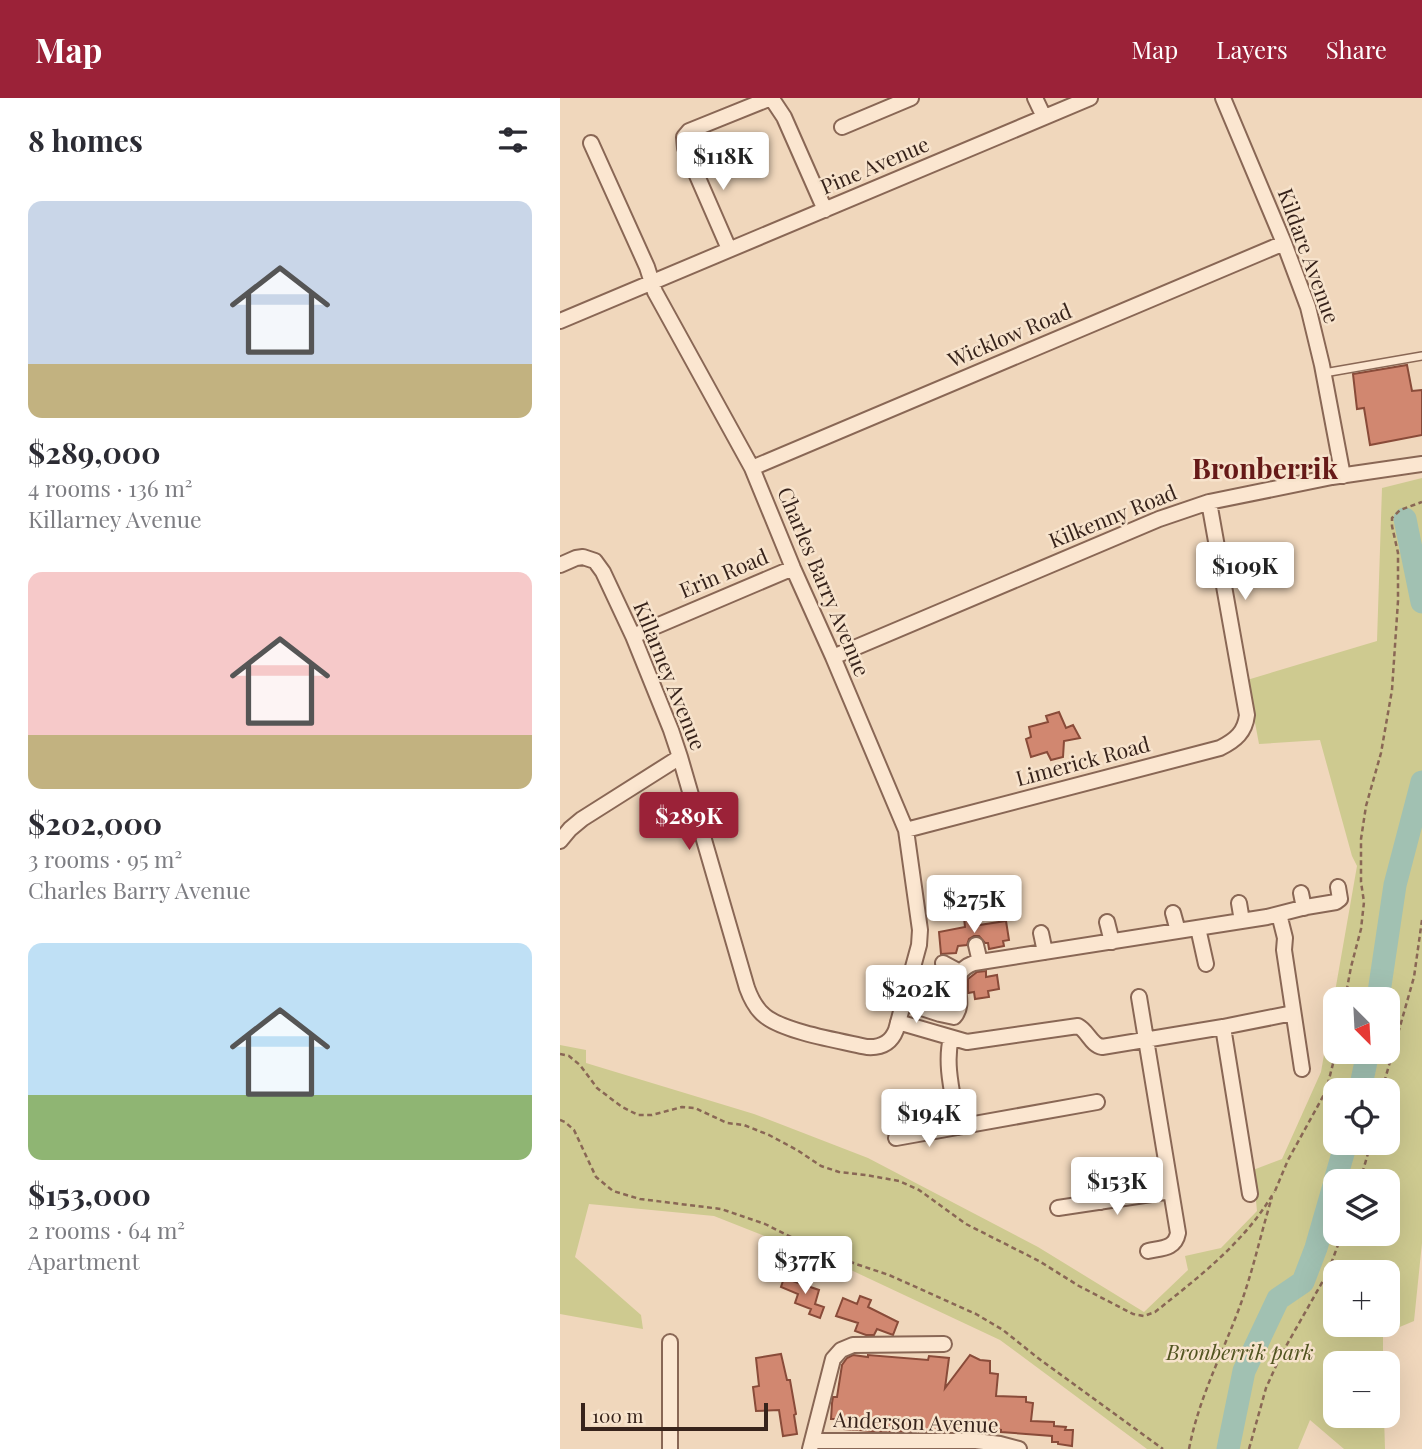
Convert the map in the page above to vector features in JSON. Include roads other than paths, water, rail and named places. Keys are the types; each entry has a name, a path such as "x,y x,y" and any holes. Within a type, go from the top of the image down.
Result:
{"street":[{"path":"842,127 911,98"},
{"path":"1035,98 1044,117"},
{"name":"Pine Avenue","path":"560,321 1090,98"},
{"name":"Kildare Avenue","path":"1223,98 1308,307 1343,476"},
{"path":"729,249 685,148 684,137 689,131 771,100 783,117 825,210"},
{"name":"Charles Barry Avenue","path":"591,143 647,267 655,292 752,468 906,830 920,930 919,945 891,1039 873,1048"},
{"name":"Wicklow Road","path":"752,468 1284,243"},
{"name":"Kilkenny Road","path":"833,657 1159,519 1209,502 1422,464"},
{"name":"Limerick Road","path":"906,830 1220,748 1241,734 1246,721 1246,709 1209,502"},
{"name":"Killarney Avenue","path":"560,565 583,557 595,561 603,572 633,636 680,757 754,1005 779,1025 873,1048"},
{"name":"Erin Road","path":"633,636 793,568"},
{"path":"560,841 582,819 680,757"},
{"path":"958,979 964,968 980,962 996,966 1045,952 1063,955 1188,932 1214,931 1242,921 1272,920 1312,911 1340,899 1338,887"},
{"path":"1301,892 1312,911"},
{"path":"1239,903 1242,921"},
{"path":"1173,913 1188,932 1206,964"},
{"path":"1272,920 1285,938 1284,950 1302,1069"},
{"path":"1107,922 1122,944"},
{"path":"1041,933 1045,952"},
{"path":"976,945 980,962"},
{"path":"943,963 956,970 958,979 956,1030 948,1049 958,1127"},
{"path":"1139,997 1178,1233 1170,1246 1148,1251"},
{"path":"904,1002 954,1017 956,1030 967,1042 1079,1026 1097,1046 1102,1047 1293,1013"},
{"path":"898,1022 956,1030"},
{"path":"1223,1027 1250,1194"},
{"path":"896,1138 1097,1102"},
{"path":"1094,1169 1101,1202"},
{"path":"1058,1208 1171,1191"},
{"path":"670,1342 670,1449"},
{"path":"811,1445 833,1359 841,1350 853,1345 944,1344"},
{"name":"Anderson Avenue","path":"811,1445 976,1441 1019,1449"}],"lane":[{"path":"1323,373 1422,356"}],"waterway":[{"path":"1405,519 1422,602"},
{"path":"1380,987 1395,885 1422,782"},
{"path":"1363,1078 1365,1064"},
{"path":"1338,1169 1343,1155"},
{"path":"1228,1449 1244,1371 1278,1299 1303,1282 1323,1224"}],"district":[{"name":"Bronberrik","path":"1265,469"}],"park label":[{"name":"Bronberrik park","path":"1240,1353"}]}
